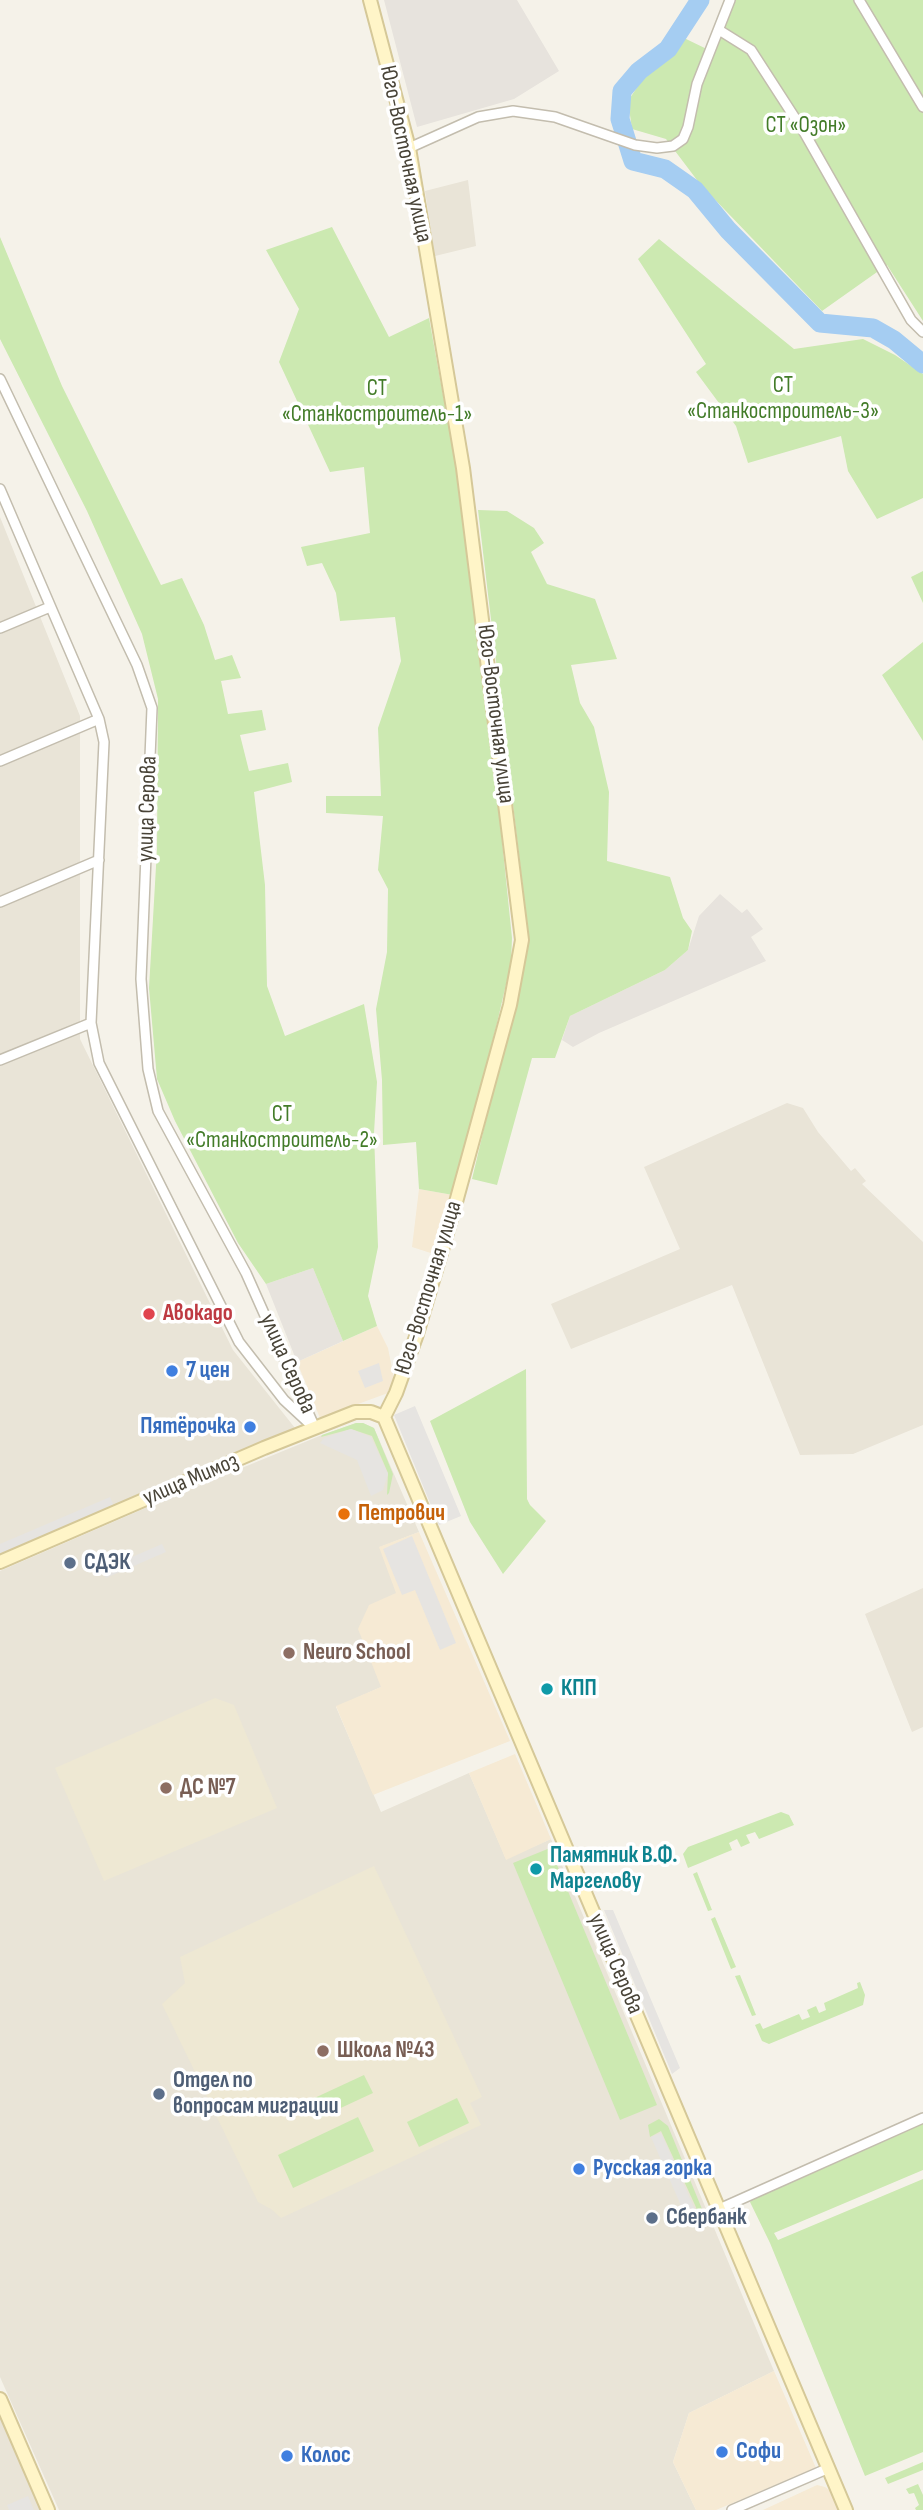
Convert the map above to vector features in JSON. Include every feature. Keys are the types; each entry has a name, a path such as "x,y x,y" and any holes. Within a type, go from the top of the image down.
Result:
{"street":[{"name":"Юго-Восточная улица","path":"370,0 409,148 463,468 522,940 510,1005 450,1226 409,1357 396,1394 384,1417"},
{"path":"409,148 478,117 513,111 555,117 635,145 657,148 673,146 683,139 688,127 697,84 730,0"},
{"path":"859,0 923,107"},
{"path":"719,30 751,50 804,132 911,320 923,332"},
{"name":"улица Серова","path":"0,379 137,665 152,708 141,979 148,1069 158,1111 246,1273 315,1428"},
{"name":"улица Серова","path":"1,493 99,719 104,742 90,1023 99,1063 239,1342 284,1400 315,1428"},
{"path":"0,628 50,607"},
{"path":"0,761 99,719"},
{"path":"0,902 99,860"},
{"path":"0,1060 90,1023"},
{"name":"улица Мимоз","path":"0,1562 355,1412 371,1412 384,1417"},
{"name":"улица Серова","path":"384,1417 846,2510"},
{"path":"719,2209 923,2118"},
{"path":"0,2399 48,2510"},
{"path":"732,2510 829,2468"}],"shaded area":[{"path":"384,0 517,0 559,71 514,99 417,127"},
{"path":"468,180 476,246 435,256 425,191"},
{"path":"0,517 80,716 80,1039 233,1350 295,1428 0,1554"},
{"path":"720,894 742,913 747,909 763,929 751,937 766,961 599,1033 573,1047 562,1040 570,1016 665,970 688,950 699,916"},
{"path":"787,1103 803,1108 818,1132 851,1171 855,1168 866,1181 862,1184 923,1242 923,1425 853,1454 800,1455 732,1285 571,1349 551,1304 680,1249 644,1167"},
{"path":"419,1189 453,1195 437,1255 412,1247"},
{"path":"313,1268 343,1341 297,1362 266,1284"},
{"path":"377,1326 388,1348 395,1383 388,1393 320,1418 297,1362"},
{"path":"379,1363 383,1381 365,1388 358,1371"},
{"path":"415,1406 461,1516 439,1525 394,1415"},
{"path":"356,1423 374,1428 419,1532 380,1547 397,1593 381,1687 336,1707 381,1812 469,1773 506,1859 551,1839 774,2371 689,2413 673,2462 696,2510 59,2510 0,2377 0,1571 164,1500"},
{"path":"351,1429 371,1437 388,1474 383,1490 371,1496 357,1460 320,1443 324,1438"},
{"path":"110,1497 114,1506 0,1555 0,1544"},
{"path":"419,1532 510,1741 373,1795 336,1706 381,1687 358,1629 369,1605 396,1593 379,1547"},
{"path":"412,1536 456,1643 440,1650 415,1590 402,1595 383,1549"},
{"path":"162,1544 166,1552 106,1578 102,1570"},
{"path":"923,1588 923,1727 912,1732 865,1614"},
{"name":"ДС №7","path":"215,1698 234,1705 277,1808 104,1881 55,1768"},
{"path":"515,1754 551,1839 506,1860 469,1773"},
{"name":"Школа №43","path":"374,1866 482,2097 470,2103 481,2125 281,2218 258,2202 162,2004 185,1983 180,1957"},
{"path":"604,1910 613,1910 680,2068 672,2074"},
{"path":"661,2133 696,2212 686,2217 651,2137"},
{"path":"774,2371 816,2468 716,2510 696,2510 673,2462 689,2413"},
{"path":"0,2414 42,2510 0,2510"},
{"path":"817,2485 832,2492 839,2510 763,2510"},
{"path":"28,2496 34,2510 9,2510 7,2505"}],"green space":[{"name":"СТ «Озон»","path":"736,0 923,0 923,321 887,265 822,311 700,184 666,139 632,129 628,101 644,77 684,38 715,53"},
{"name":"СТ «Станкостроитель-1»","path":"332,227 389,337 429,318 457,472 484,666 512,938 511,963 453,1195 419,1189 416,1142 383,1145 382,1080 376,1009 387,952 388,889 378,870 383,816 326,813 326,796 381,796 378,728 401,661 395,617 340,621 336,593 322,563 307,566 301,547 370,533 364,467 330,472 279,362 299,309 266,250"},
{"name":"СТ «Станкостроитель-2»","path":"0,237 62,386 161,585 182,578 204,625 215,660 232,655 241,678 221,681 228,714 262,710 266,730 240,735 249,771 288,763 292,782 254,792 265,885 267,986 285,1036 364,1004 377,1082 374,1133 378,1247 368,1296 377,1326 343,1341 313,1268 266,1284 238,1243 175,1121 157,1079 149,988 157,849 158,699 142,634 87,511 0,339"},
{"name":"СТ «Станкостроитель-3»","path":"659,239 794,349 863,339 895,355 923,374 923,498 877,519 848,471 841,436 748,463 736,426 696,372 706,364 638,259"},
{"path":"478,510 507,511 534,528 544,543 531,552 547,584 595,599 617,659 571,665 580,703 594,727 609,792 607,861 670,877 683,918 692,931 688,950 665,970 570,1016 555,1058 532,1058 497,1185 472,1179 507,1032 514,1013 529,939"},
{"path":"923,571 923,603 911,577"},
{"path":"923,642 923,741 882,675"},
{"path":"526,1369 527,1499 546,1521 503,1574 470,1522 430,1421"},
{"path":"356,1423 374,1428 393,1474 387,1495 388,1473 372,1436 351,1429 321,1437"},
{"path":"781,1812 789,1815 794,1825 759,1839 755,1832 746,1835 750,1843 741,1847 737,1839 729,1843 732,1850 688,1868 683,1854 688,1847"},
{"path":"550,1848 657,2105 620,2120 513,1863"},
{"path":"697,1872 712,1910 708,1911 693,1874"},
{"path":"715,1917 736,1967 731,1969 711,1919"},
{"path":"740,1975 756,2015 752,2016 735,1976"},
{"path":"860,1982 865,1995 863,2005 769,2044 762,2041 755,2025 760,2023 763,2029 799,2014 802,2020 810,2017 807,2010 816,2006 819,2013 826,2010 824,2003 858,1988 857,1983"},
{"path":"364,2075 373,2093 317,2119 308,2101"},
{"path":"457,2098 469,2123 419,2147 407,2122"},
{"path":"358,2117 374,2151 293,2188 278,2155"},
{"path":"659,2119 668,2126 704,2214 700,2216 661,2131 650,2137 648,2125"},
{"path":"923,2123 923,2170 774,2233 778,2240 923,2179 923,2452 865,2476 770,2243 750,2202 753,2198"},
{"path":"923,2462 923,2470 888,2484 885,2478"},
{"path":"918,2484 923,2495 923,2510 916,2510 919,2505 914,2493 909,2494 906,2489"}],"waterway":[{"path":"700,0 668,49 639,71 622,91 620,119 633,161 665,169 695,190 728,230 820,323 873,328 894,340 923,364"}],"place":[{"name":"Авокадо","path":"149,1314"},
{"name":"7 цен","path":"172,1371"},
{"name":"Пятёрочка","path":"250,1427"},
{"name":"Петрович","path":"344,1514"},
{"name":"СДЭК","path":"70,1563"},
{"name":"Neuro School","path":"289,1653"},
{"name":"КПП","path":"547,1689"},
{"name":"ДС №7","path":"166,1788"},
{"name":"Памятник В.Ф. Маргелову","path":"536,1869"},
{"name":"Школа №43","path":"323,2051"},
{"name":"Отдел по вопросам миграции","path":"159,2094"},
{"name":"Русская горка","path":"579,2169"},
{"name":"Сбербанк","path":"652,2218"},
{"name":"Софи","path":"722,2452"},
{"name":"Колос","path":"287,2456"}]}
